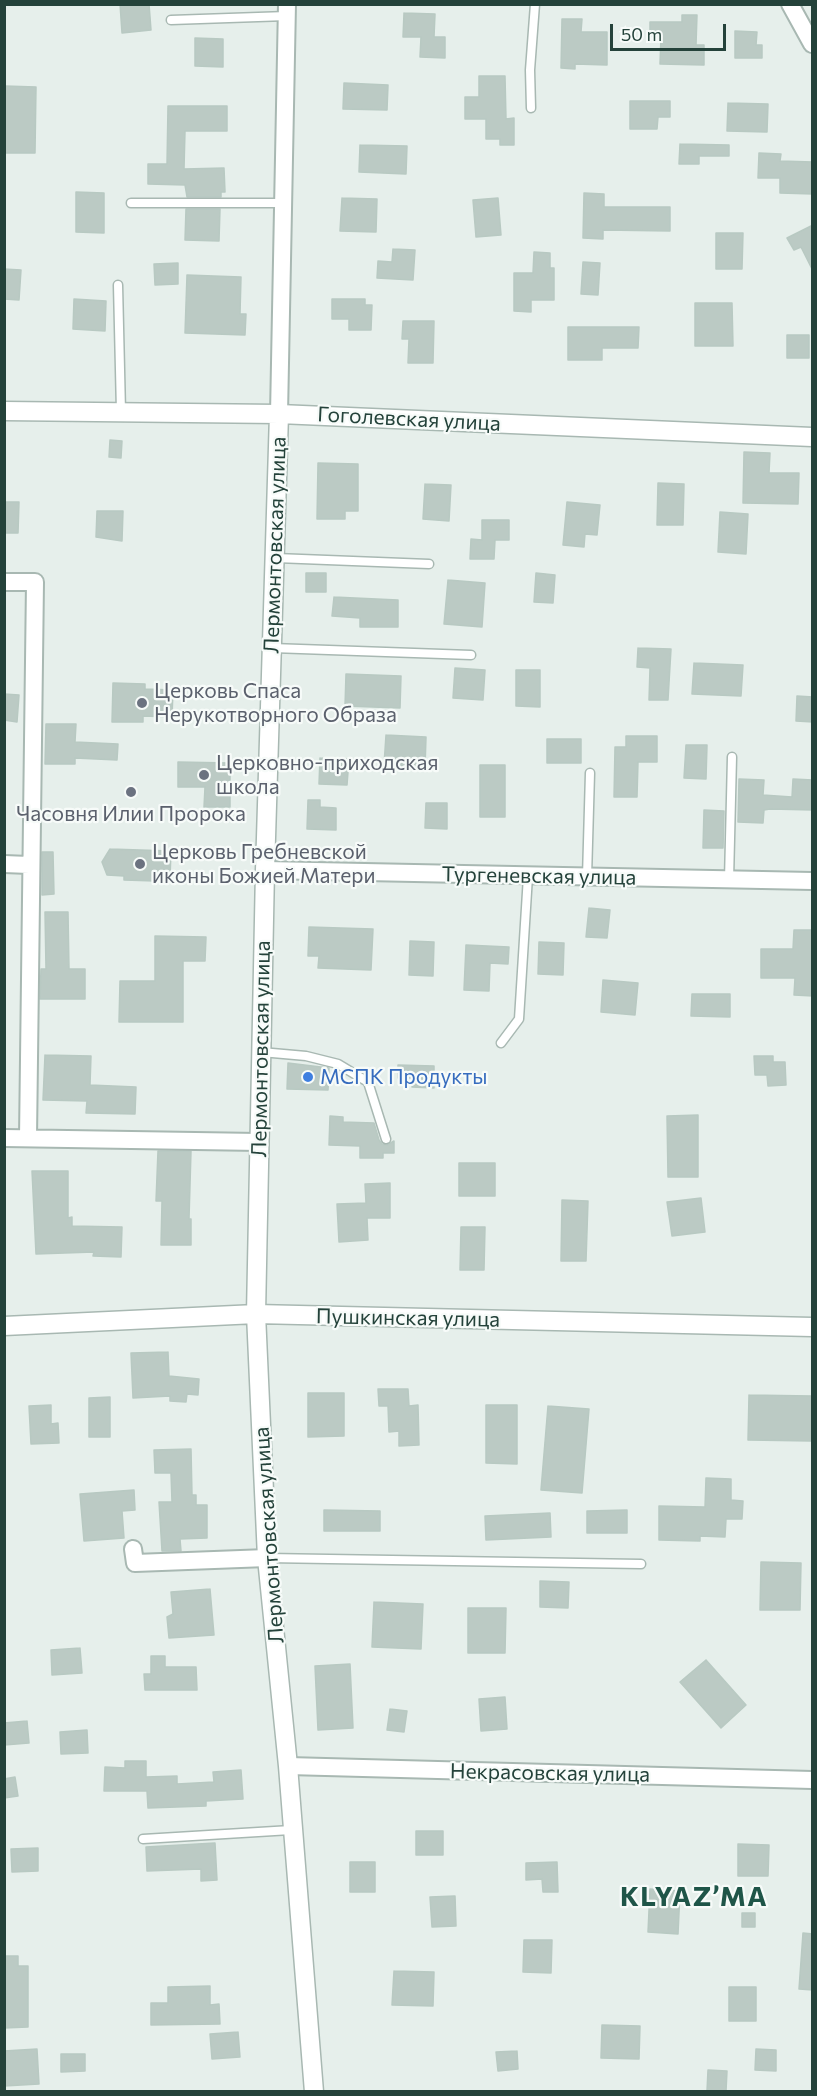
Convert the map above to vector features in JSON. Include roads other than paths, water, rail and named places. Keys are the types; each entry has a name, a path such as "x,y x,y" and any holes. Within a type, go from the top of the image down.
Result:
{"street":[{"path":"790,4 813,44"},
{"name":"Лермонтовская улица","path":"287,10 276,558 265,870 256,1314 267,1558 288,1766 291,1830 314,2091"},
{"name":"Гоголевская улица","path":"4,411 279,414 813,437"},
{"path":"4,582 34,582 29,865 28,1138"},
{"path":"4,864 29,865"},
{"name":"Тургеневская улица","path":"265,870 813,881"},
{"path":"4,1138 259,1142"},
{"name":"Пушкинская улица","path":"4,1326 256,1314 813,1327"},
{"path":"134,1549 135,1563 267,1558"},
{"name":"Некрасовская улица","path":"288,1766 813,1780"}],"lane":[{"path":"531,108 530,70 535,4"},
{"path":"171,20 287,10"},
{"path":"131,203 283,203"},
{"path":"118,285 121,412"},
{"path":"276,558 429,564"},
{"path":"272,648 471,655"},
{"path":"729,880 732,757"},
{"path":"587,877 590,773"},
{"path":"501,1043 519,1019 528,876"},
{"path":"261,1052 306,1056 338,1064 368,1082 386,1139"},
{"path":"267,1558 641,1564"},
{"path":"143,1839 291,1830"}],"place":[{"name":"Церковь Спаса Нерукотворного Образа","path":"142,703"},
{"name":"Церковно-приходская школа","path":"204,775"},
{"name":"Часовня Илии Пророка","path":"131,792"},
{"name":"Церковь Гребневской иконы Божией Матери","path":"140,864"},
{"name":"МСПК Продукты","path":"308,1077"}],"district":[{"name":"KLYAZ’MA","path":"694,1897"}]}
